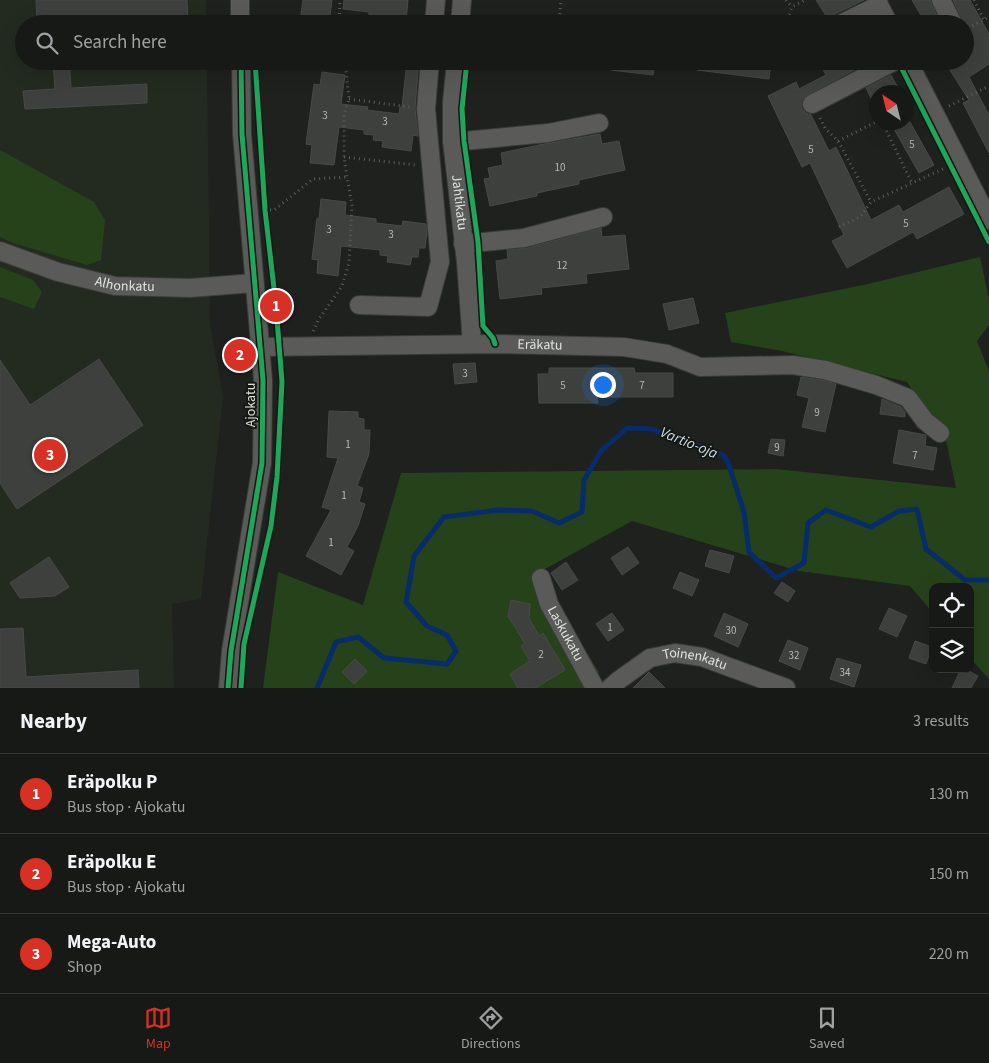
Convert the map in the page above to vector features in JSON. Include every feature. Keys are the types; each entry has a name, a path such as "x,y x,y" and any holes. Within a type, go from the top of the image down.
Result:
{"street":[{"path":"240,0 240,15"},
{"path":"435,15 436,0"},
{"path":"462,0 464,15"},
{"path":"941,0 948,15"},
{"path":"856,15 878,3 884,15"},
{"name":"Ajokatu","path":"228,688 231,651 262,463 263,380 242,134 241,70"},
{"path":"359,305 428,307 440,262 426,109 429,70"},
{"name":"Jahtikatu","path":"455,70 452,102 452,141 466,262 472,344"},
{"path":"812,104 878,70"},
{"path":"912,70 989,220"},
{"path":"452,141 548,133 599,123"},
{"path":"463,244 524,238 603,217"},
{"name":"Alhonkatu","path":"0,250 58,272 115,286 190,288 254,283"},
{"path":"440,262 466,262"},
{"name":"Eräkatu","path":"260,347 472,344 624,347 667,354 700,367 793,365 817,369 876,385 908,398 925,421 940,433"},
{"name":"Laskukatu","path":"541,578 549,604 595,688"},
{"name":"Toinenkatu","path":"610,688 650,658 675,653 702,657 786,688"}],"path":[{"path":"339,15 340,0"},
{"path":"560,15 562,0"},
{"path":"786,0 792,7"},
{"path":"789,15 792,7 805,0"},
{"path":"974,0 984,20"},
{"path":"974,25 989,17"},
{"path":"311,346 310,339 318,319 342,286 349,263 352,205 344,157 344,114 349,99 346,70"},
{"path":"934,113 989,86"},
{"path":"349,99 426,109"},
{"path":"812,104 825,128 838,141 871,202"},
{"path":"838,141 869,126"},
{"path":"886,130 912,183"},
{"path":"344,157 431,167"},
{"path":"839,227 860,217 871,202 950,166"},
{"path":"265,210 274,210 313,179 347,177"},
{"path":"265,200 266,220"}],"shaded area":[{"path":"0,0 206,0 206,15 15,15 15,70 207,70 210,324 223,397 201,599 172,604 174,688 0,688"}],"green space":[{"path":"0,150 94,202 105,220 101,260 87,265 13,243 0,237"},
{"path":"980,257 989,299 989,325 977,341 989,371 989,679 974,662 974,583 929,583 929,608 910,586 799,571 632,521 536,574 599,672 593,688 263,688 278,572 363,605 401,473 776,469 956,488 946,440 907,382 782,351 731,342 725,313 868,284"},
{"path":"0,267 33,280 42,292 34,309 0,297"}],"building":[{"path":"36,0 187,0 188,15 37,15"},
{"path":"303,0 332,0 330,15 301,15"},
{"path":"344,0 408,0 407,15 369,15 369,12 343,9"},
{"path":"816,0 864,0 834,15 826,15"},
{"path":"912,0 930,0 937,15 921,15"},
{"path":"953,0 970,0 989,34 989,64 969,77 989,115 989,153 963,103 969,100 950,70 974,70 974,15 960,15"},
{"path":"54,70 70,70 71,88 147,84 147,103 25,109 23,91 55,89"},
{"path":"406,70 418,70 415,108 418,136 413,135 411,151 382,147 383,141 373,140 374,135 364,134 364,130 339,127 334,165 310,163 312,145 306,144 314,84 320,85 322,72 345,75 341,104 368,107 367,110 399,114 400,107 402,107"},
{"path":"611,70 654,70 653,75"},
{"path":"697,70 770,70 769,79"},
{"path":"823,70 854,70 807,95 801,104 802,108 811,115 829,151 836,147 871,220 899,205 903,212 949,187 964,214 917,239 913,232 847,268 832,241 844,235 810,163 802,167 768,96 796,82 799,89 826,75"},
{"path":"891,75 896,85 872,85"},
{"path":"914,129 934,165 919,173 895,130"},
{"path":"600,134 602,144 619,141 625,170 579,180 579,184 537,193 537,196 490,206 484,179 490,178 488,168 503,165 501,153"},
{"path":"321,199 346,202 345,215 376,219 376,223 402,226 403,221 426,224 425,248 419,248 418,257 412,257 410,265 387,262 388,256 380,255 380,250 341,246 338,276 317,273 318,260 312,259"},
{"path":"601,228 602,237 625,235 629,269 586,274 587,283 541,288 542,294 500,299 496,261 508,259 507,250 527,248"},
{"path":"693,298 699,323 669,330 663,304"},
{"path":"99,359 143,425 17,509 0,483 0,360 30,405"},
{"path":"475,363 477,382 455,384 453,364"},
{"path":"549,368 634,368 635,373 673,373 673,397 597,397 598,403 539,403 538,374 549,374"},
{"path":"801,377 836,384 825,432 802,427 809,398 797,395"},
{"path":"882,399 901,407 905,412 905,417 880,414"},
{"path":"329,411 358,412 358,418 364,419 364,430 370,430 369,454 357,486 363,488 359,502 365,504 358,526 347,547 354,551 341,575 306,556 331,510 322,507 338,458 327,457"},
{"path":"899,430 926,435 925,446 937,448 933,470 893,463"},
{"path":"771,439 785,440 783,456 768,453"},
{"path":"628,547 639,563 622,575 611,558"},
{"path":"710,550 734,556 729,573 705,566"},
{"path":"49,557 69,587 55,596 20,598 10,583"},
{"path":"566,562 578,580 562,590 551,573"},
{"path":"680,572 699,580 692,596 673,588"},
{"path":"782,582 795,591 788,602 774,593"},
{"path":"511,600 530,604 529,618 539,636 543,633 565,670 535,688 518,688 510,674 530,661 521,646 525,644 508,616"},
{"path":"889,608 907,616 897,637 879,629"},
{"path":"612,613 624,630 608,641 596,624"},
{"path":"724,613 748,624 738,647 714,636"},
{"path":"23,628 26,677 138,670 139,688 0,688 0,629"},
{"path":"788,640 808,648 800,670 779,661"},
{"path":"915,641 929,646 929,656 926,664 909,658"},
{"path":"837,658 861,665 854,687 830,679"},
{"path":"355,659 367,671 354,684 342,672"},
{"path":"649,672 665,688 633,688"},
{"path":"959,673 972,673 978,676 971,688 952,688"}],"waterway":[{"name":"Vartio-oja","path":"317,688 336,642 358,637 384,658 447,664 456,651 447,635 427,626 406,602 414,556 444,517 498,510 532,511 559,523 582,512 584,480 601,451 627,428 653,429 678,441 710,449 723,455 728,462 744,512 749,552 776,578 804,563 808,523 826,510 871,527 899,511 917,509 926,549 965,580 989,580"}],"cycle path":[{"path":"228,688 231,651 262,463 263,380 242,134 241,70"},
{"path":"241,688 244,644 271,526 277,477 282,382 276,306 265,210 256,70"},
{"path":"466,70 462,109 464,141 478,242 483,326 493,338 495,344"},
{"path":"903,70 989,242"}],"place":[{"name":"Eräpolku P","path":"276,306"},
{"name":"Eräpolku E","path":"240,355"},
{"name":"Mega-Auto","path":"50,455"}]}
